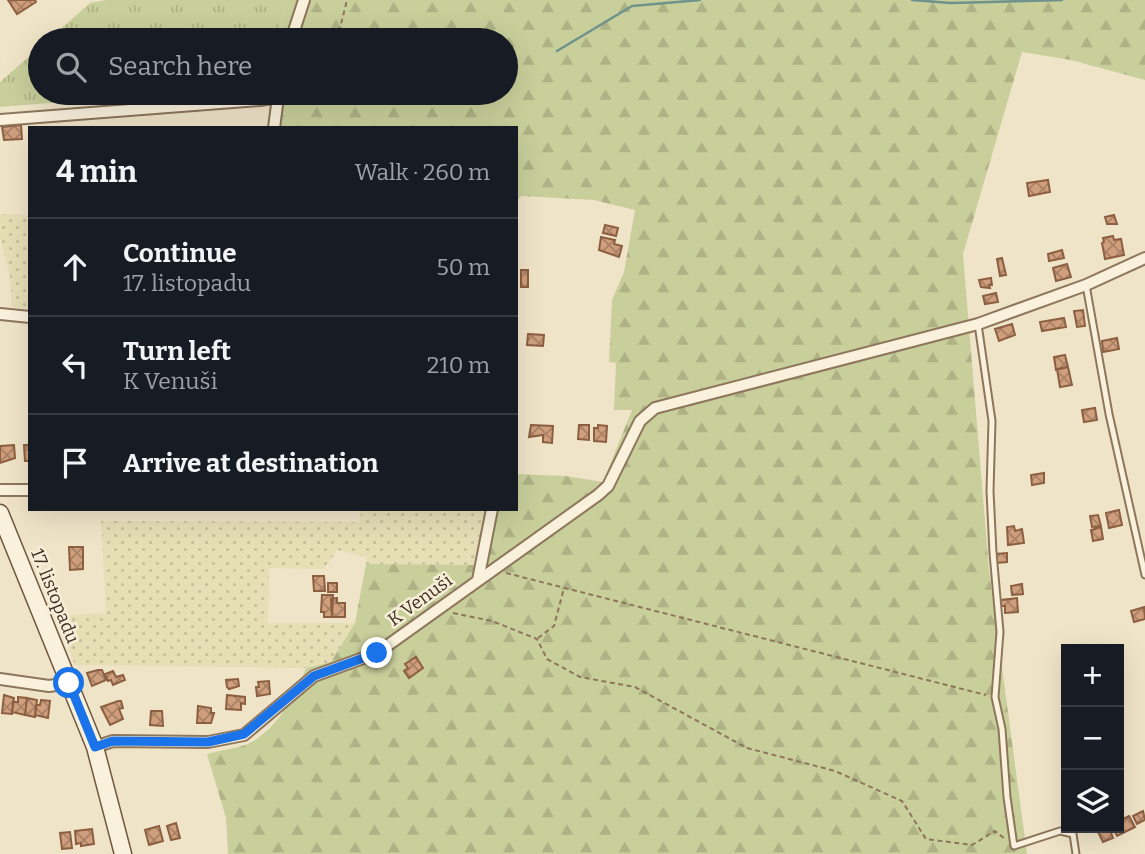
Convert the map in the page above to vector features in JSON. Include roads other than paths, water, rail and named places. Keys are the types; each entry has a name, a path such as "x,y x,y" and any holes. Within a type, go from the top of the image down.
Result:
{"main road":[{"name":"17. listopadu","path":"0,513 95,747 123,854"}],"street":[{"path":"294,28 304,0"},
{"path":"0,120 195,105"},
{"path":"274,126 277,105"},
{"path":"978,324 1086,285 1145,258"},
{"path":"0,314 28,317"},
{"name":"K Venuši","path":"95,747 113,741 208,742 244,734 314,676 377,653 608,486 640,421 655,408 978,324"},
{"path":"0,490 28,490"},
{"path":"478,580 492,511"},
{"path":"0,679 49,686 69,683"}],"lane":[{"path":"1086,285 1109,415 1145,575"},
{"path":"978,324 992,421 992,553 1000,632 995,697 1002,729 1014,846 1060,831 1073,834 1076,854"}],"waterway":[{"path":"557,51 632,6 700,0"},
{"path":"912,0 951,3 1062,0"}]}
